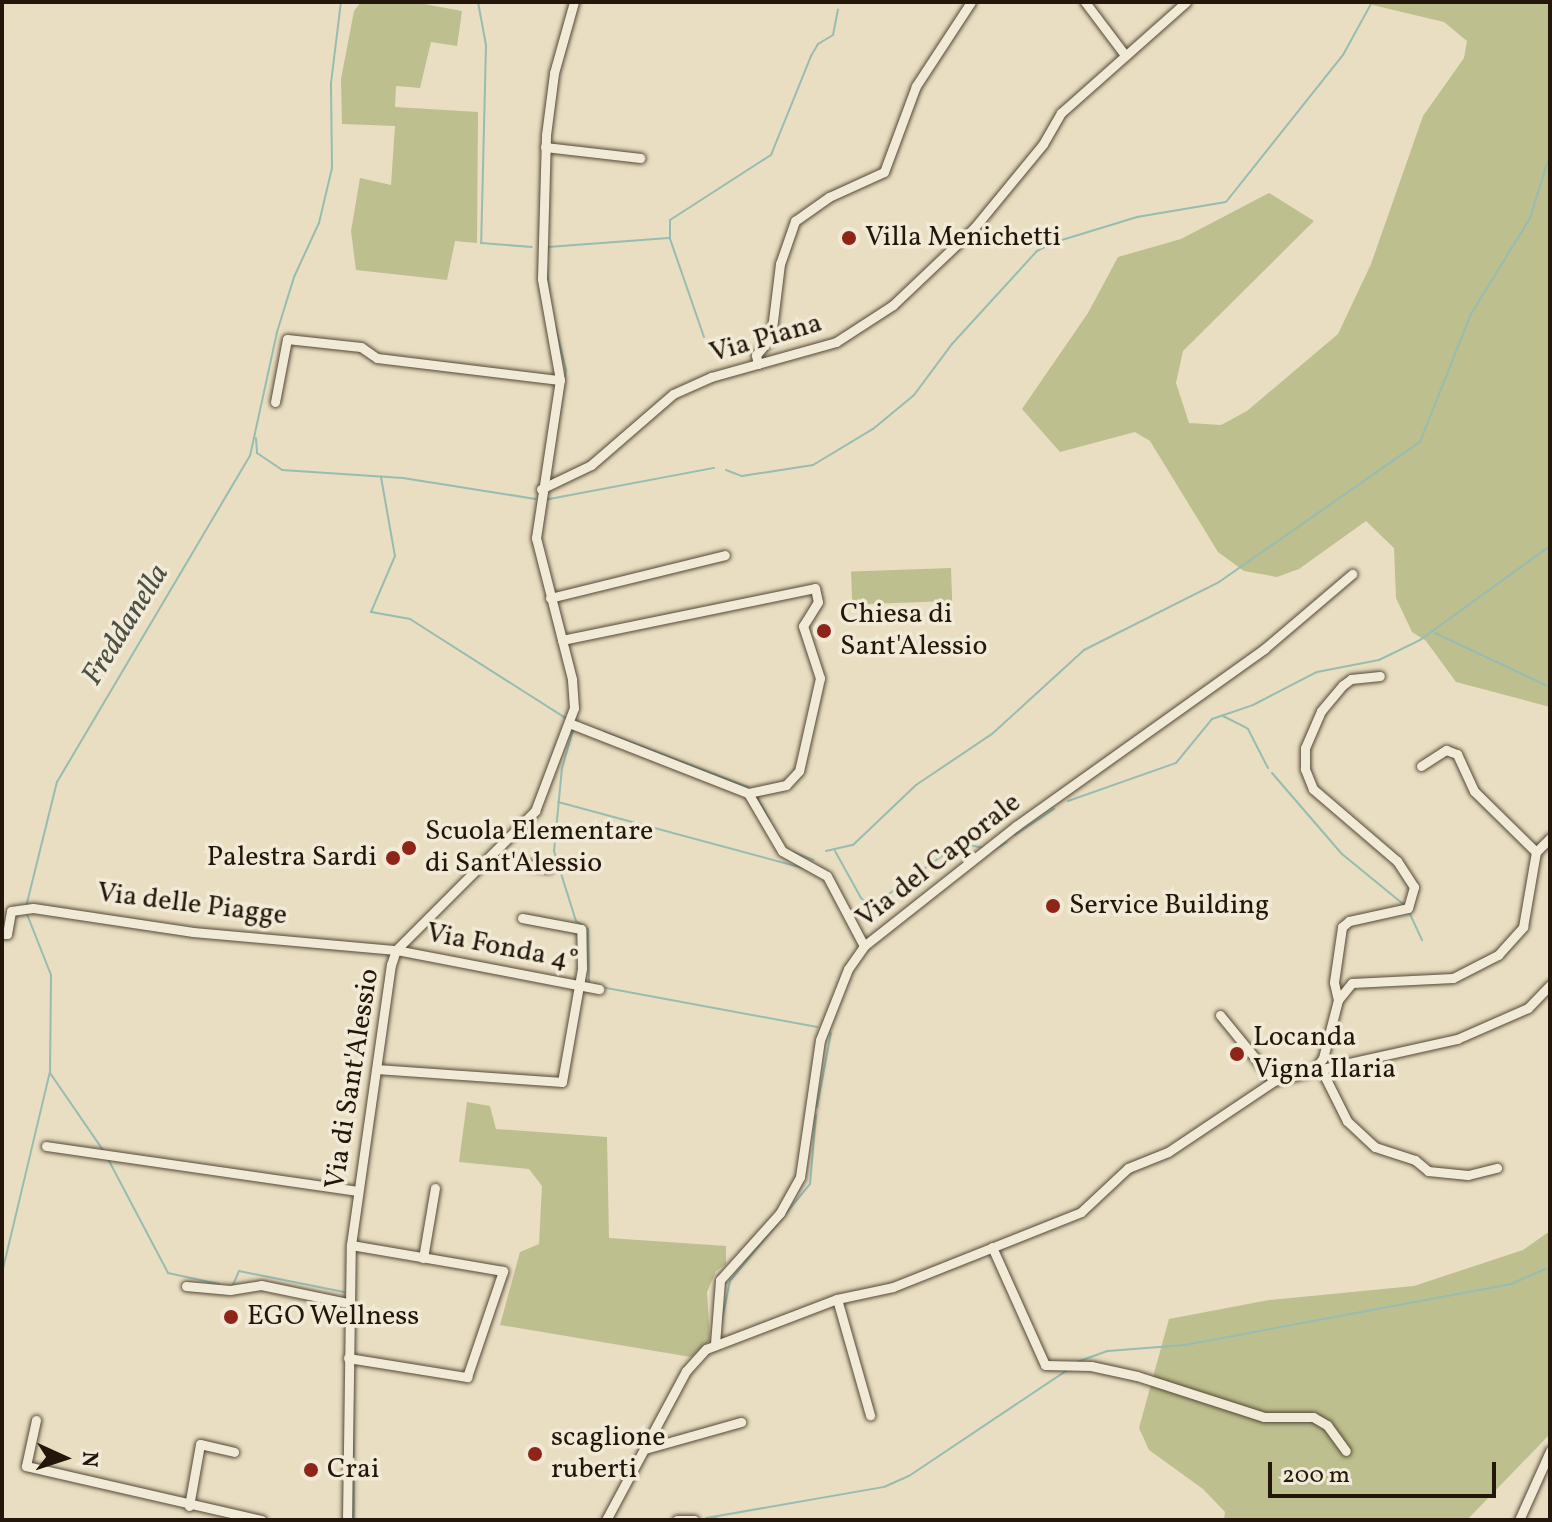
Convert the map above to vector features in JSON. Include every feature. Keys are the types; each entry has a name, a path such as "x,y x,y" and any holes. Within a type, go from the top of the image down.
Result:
{"street":[{"name":"Via di Sant'Alessio","path":"347,1520 351,1245 396,950 490,859 539,805 573,723 572,679 536,538 541,489 560,380 542,279 545,147 554,73 574,2"},
{"path":"758,364 756,355 771,337 780,264 795,221 829,197 884,172 916,86 971,2"},
{"path":"1085,2 1125,55"},
{"name":"Via Piana","path":"541,489 591,465 673,394 758,364 836,342 893,305 974,228 1043,144 1061,113 1186,2"},
{"path":"545,147 640,158"},
{"path":"275,402 287,339 361,347 377,358 560,380"},
{"path":"550,598 725,555"},
{"name":"Via del Caporale","path":"715,1344 720,1280 780,1213 800,1177 820,1040 848,969 864,946 1016,826 1264,649 1352,574"},
{"path":"562,640 815,588 818,602 803,626 820,678 799,771 786,785 748,793 573,723"},
{"path":"1338,1000 1334,982 1342,927 1349,921 1408,908 1414,887 1397,861 1313,789 1305,769 1305,748 1321,711 1343,685 1351,679 1380,676"},
{"path":"1421,766 1446,750 1457,754 1474,791 1536,852"},
{"path":"748,793 782,851 827,876 864,946"},
{"path":"1317,1070 1338,1000 1352,983 1453,978 1498,955 1513,942 1530,909 1536,852 1550,838"},
{"path":"490,859 548,868"},
{"name":"Via delle Piagge","path":"2,934 7,934 11,911 21,907 193,932 396,950"},
{"path":"377,1069 562,1082 583,940 574,925 522,918"},
{"name":"Via Fonda 4°","path":"396,950 599,989"},
{"path":"606,1520 686,1371 715,1344 837,1299 893,1287 1081,1212 1128,1168 1168,1152 1274,1081 1457,1039 1528,1008 1550,985"},
{"path":"1220,1015 1274,1081"},
{"path":"1317,1070 1347,1121 1375,1147 1415,1160 1428,1171 1468,1175 1497,1168"},
{"path":"46,1146 357,1191"},
{"path":"423,1258 435,1188"},
{"path":"351,1245 503,1271 471,1373 456,1376 351,1358"},
{"path":"992,1247 1045,1365 1091,1366 1137,1376 1264,1417 1313,1417 1327,1425 1346,1451"},
{"path":"186,1286 230,1290 261,1285 348,1303"},
{"path":"837,1299 870,1415"},
{"path":"36,1420 26,1466 111,1482 189,1506 262,1520"},
{"path":"645,1449 741,1422"},
{"path":"189,1506 200,1444 234,1452"},
{"path":"1519,1520 1550,1451"},
{"path":"677,1520 694,1520"}],"green space":[{"path":"361,2 413,2 462,11 457,46 431,42 420,88 396,86 395,107 478,112 477,243 455,241 447,280 356,270 351,231 360,178 391,185 395,126 342,124 341,79 354,11"},
{"path":"1360,2 1550,2 1550,707 1456,682 1426,641 1412,632 1396,598 1394,548 1366,521 1299,569 1277,577 1244,571 1218,552 1150,441 1135,432 1060,452 1022,409 1088,313 1118,257 1181,239 1269,193 1314,221 1183,351 1176,383 1189,423 1221,425 1247,411 1338,334 1371,264 1423,116 1464,58 1467,41 1444,22"},
{"path":"951,568 952,601 852,604 851,571"},
{"path":"467,1102 490,1106 496,1129 607,1137 609,1238 726,1246 726,1264 716,1271 707,1292 710,1340 691,1357 500,1325 520,1252 539,1244 542,1186 529,1169 459,1162"},
{"path":"1550,1231 1550,1434 1467,1520 1224,1520 1225,1512 1203,1489 1149,1450 1139,1428 1169,1319 1269,1300 1414,1286 1523,1250"}],"waterway":[{"name":"Freddanella","path":"26,907 57,782 250,456 277,332 294,277 319,223 332,168 331,83 341,2"},
{"path":"478,2 486,45 481,243 532,247"},
{"path":"726,470 742,476 813,465 873,429 914,395 952,344 1037,251 1052,243 1137,217 1226,202 1343,55 1372,2"},
{"path":"704,337 670,239 670,220 771,155 811,56 818,44 833,35 838,9"},
{"path":"826,851 853,845 916,785 992,734 1084,650 1219,582 1420,442 1471,314 1530,218 1550,154"},
{"path":"548,247 669,238"},
{"path":"547,259 548,249"},
{"path":"547,266 549,295"},
{"path":"555,325 566,370 556,436"},
{"path":"256,438 257,453 282,470 403,478 535,499"},
{"path":"544,500 714,468"},
{"path":"381,477 395,556 371,612 410,619 567,719"},
{"path":"1068,801 1176,763 1212,719 1253,705 1317,672 1379,660 1420,640 1550,546"},
{"path":"1435,633 1550,687"},
{"path":"1223,716 1248,729 1268,768"},
{"path":"573,730 562,768 554,851 576,921 588,929 589,982"},
{"path":"604,732 748,787"},
{"path":"1272,773 1342,854 1403,904"},
{"path":"757,797 769,819"},
{"path":"558,802 802,868"},
{"path":"1015,835 1054,809"},
{"path":"992,851 1007,842"},
{"path":"835,851 861,898 872,906 960,843 983,848"},
{"path":"792,852 814,860"},
{"path":"1409,912 1422,940"},
{"name":"Freddanella","path":"2,1273 50,1072 51,975 27,914"},
{"path":"601,987 817,1027"},
{"path":"817,1107 831,1033"},
{"path":"50,1073 103,1150"},
{"path":"721,1324 730,1281 810,1184 816,1115"},
{"path":"108,1159 168,1273 219,1284"},
{"path":"1077,1362 1108,1351 1185,1345 1511,1284 1550,1267"},
{"path":"233,1285 239,1271 344,1292"},
{"path":"706,1518 884,1487 909,1476 1066,1371"},
{"path":"353,1393 354,1520"},
{"path":"711,1517 723,1520"}],"place":[{"name":"Villa Menichetti","path":"849,238"},
{"name":"Chiesa di Sant'Alessio","path":"824,631"},
{"name":"Scuola Elementare di Sant'Alessio","path":"409,848"},
{"name":"Palestra Sardi","path":"393,858"},
{"name":"Service Building","path":"1053,906"},
{"name":"Locanda Vigna Ilaria","path":"1237,1054"},
{"name":"EGO Wellness","path":"231,1317"},
{"name":"scaglione ruberti","path":"535,1454"},
{"name":"Crai","path":"311,1470"}]}
